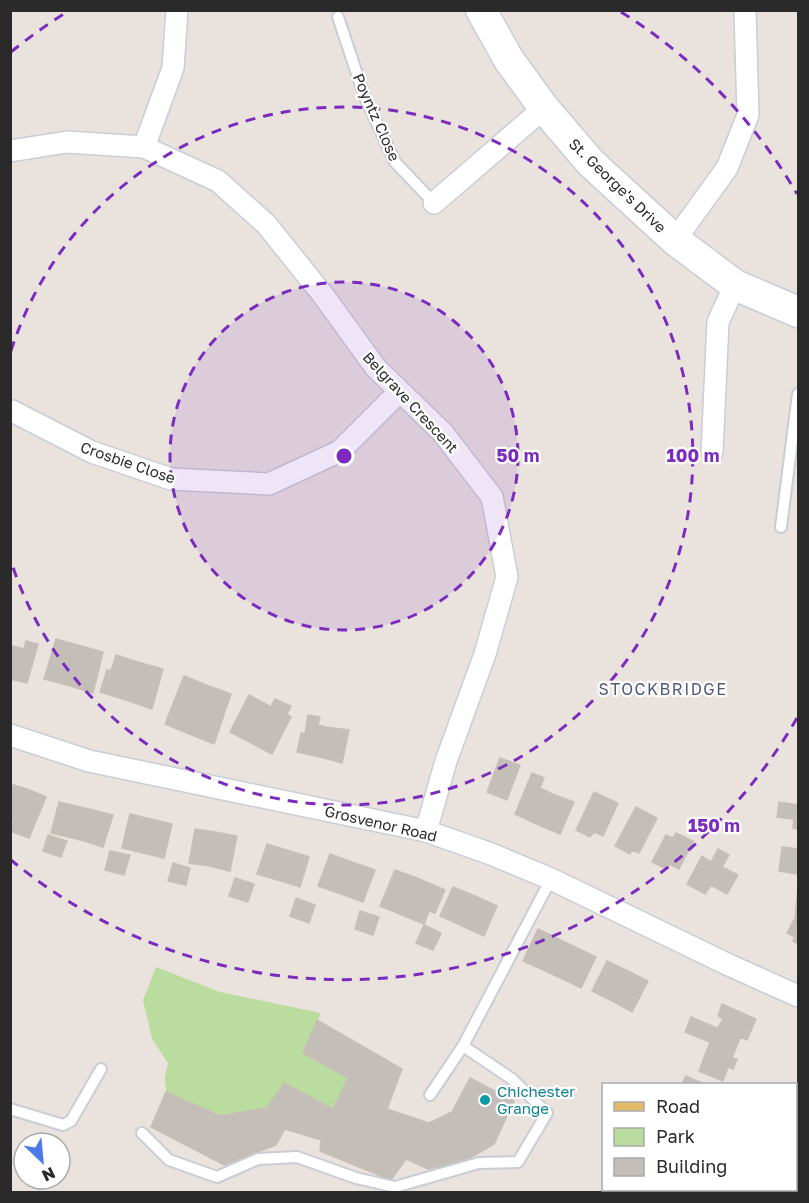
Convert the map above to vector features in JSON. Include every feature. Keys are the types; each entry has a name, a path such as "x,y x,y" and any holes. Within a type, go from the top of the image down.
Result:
{"main road":[{"name":"St. George's Drive","path":"481,10 509,60 544,108 591,162 675,240 735,285 798,312"}],"street":[{"path":"144,147 173,68 177,10"},
{"path":"675,240 727,168 748,115 746,10"},
{"name":"Poyntz Close","path":"434,203 544,108"},
{"name":"Belgrave Crescent","path":"10,151 67,142 144,147 218,181 266,224 323,295 376,368 443,433 492,497 507,577 485,654 446,761 426,831"},
{"path":"712,452 718,322 735,285"},
{"name":"Crosbie Close","path":"12,411 92,452 171,479 269,484 340,452 400,391"},
{"name":"Grosvenor Road","path":"10,735 89,761 426,831 491,854 551,879 798,996"}],"lane":[{"name":"Poyntz Close","path":"338,17 364,95 395,162 434,203"},
{"path":"781,526 798,394"},
{"path":"430,1095 463,1046 551,879"},
{"path":"142,1133 169,1160 217,1177 258,1159 297,1157 356,1178 395,1187 479,1163 518,1162 547,1113 512,1079 463,1046"},
{"path":"10,1109 63,1125 71,1121 101,1070"}],"green space":[{"path":"156,967 220,992 321,1013 303,1053 348,1078 333,1109 284,1083 267,1108 220,1116 166,1092 165,1076 168,1063 152,1039 143,1000"}],"building":[{"path":"56,639 78,645 67,685 44,679"},
{"path":"26,641 38,644 27,683 10,679 10,657 13,646 24,649"},
{"path":"78,645 103,652 93,693 67,685"},
{"path":"116,655 141,663 129,701 100,692 107,670 111,671"},
{"path":"141,663 163,669 152,709 129,701"},
{"path":"184,676 206,685 187,733 165,724"},
{"path":"206,685 231,694 214,744 187,733"},
{"path":"249,695 271,707 251,743 230,732"},
{"path":"275,699 291,706 287,714 291,717 272,754 251,743"},
{"path":"308,715 320,717 318,725 326,727 320,757 297,752 301,733 305,734"},
{"path":"326,727 349,730 342,763 320,757"},
{"path":"500,758 520,765 507,800 487,792"},
{"path":"532,773 544,778 540,788 555,795 541,826 515,814"},
{"path":"10,784 27,789 13,821 10,820"},
{"path":"27,789 46,797 29,838 10,831"},
{"path":"594,792 618,803 603,836 594,832 590,837 576,830"},
{"path":"555,795 574,802 560,834 541,826"},
{"path":"59,802 89,809 81,840 51,833"},
{"path":"779,802 798,805 798,829 793,828 794,819 777,817"},
{"path":"636,807 657,818 639,853 632,850 630,854 615,846"},
{"path":"89,809 113,815 103,847 81,840"},
{"path":"130,814 151,819 143,853 122,848"},
{"path":"151,819 172,824 164,858 143,853"},
{"path":"195,829 215,832 209,866 189,863"},
{"path":"215,832 237,836 230,871 209,866"},
{"path":"676,833 693,841 679,869 669,864 666,869 652,862 666,835 673,838"},
{"path":"48,835 67,841 61,857 43,851"},
{"path":"267,844 287,850 278,880 257,874"},
{"path":"782,847 798,849 798,874 779,871"},
{"path":"718,849 729,855 722,867 738,875 727,894 711,885 705,894 687,884 702,856 711,862"},
{"path":"287,850 309,857 300,887 278,880"},
{"path":"110,851 130,855 124,875 105,870"},
{"path":"330,854 352,862 341,894 318,886"},
{"path":"352,862 375,870 363,902 341,894"},
{"path":"173,863 190,868 186,885 168,881"},
{"path":"395,870 417,878 402,915 380,906"},
{"path":"235,878 254,884 248,902 229,896"},
{"path":"417,878 445,890 435,913 429,911 424,924 402,915"},
{"path":"453,887 475,896 462,926 440,916"},
{"path":"798,887 798,944 793,941 795,937 787,933 795,918"},
{"path":"475,896 497,906 484,936 462,926"},
{"path":"296,898 315,905 309,923 290,916"},
{"path":"360,911 379,917 373,935 355,929"},
{"path":"424,925 441,933 433,950 416,943"},
{"path":"538,929 569,944 554,975 523,961"},
{"path":"569,944 596,957 581,988 554,975"},
{"path":"607,961 628,971 612,1001 592,991"},
{"path":"628,971 648,981 632,1012 612,1001"},
{"path":"722,1004 756,1019 747,1040 717,1029 723,1019 718,1016"},
{"path":"691,1017 740,1038 732,1058 737,1059 733,1069 728,1067 723,1081 699,1071 710,1042 685,1032"},
{"name":"Chichester Grange","path":"317,1020 402,1069 387,1109 429,1123 452,1112 470,1078 514,1101 494,1144 465,1161 428,1169 406,1159 391,1180 320,1151 321,1140 285,1129 276,1145 224,1165 151,1127 166,1092 220,1116 267,1108 284,1083 333,1109 348,1078 303,1053"},
{"path":"686,1076 702,1083 682,1083"},
{"path":"648,1191 685,1192 650,1192"}],"place":[{"name":"Chichester Grange","path":"485,1100"}],"district":[{"name":"STOCKBRIDGE","path":"663,689"}]}
